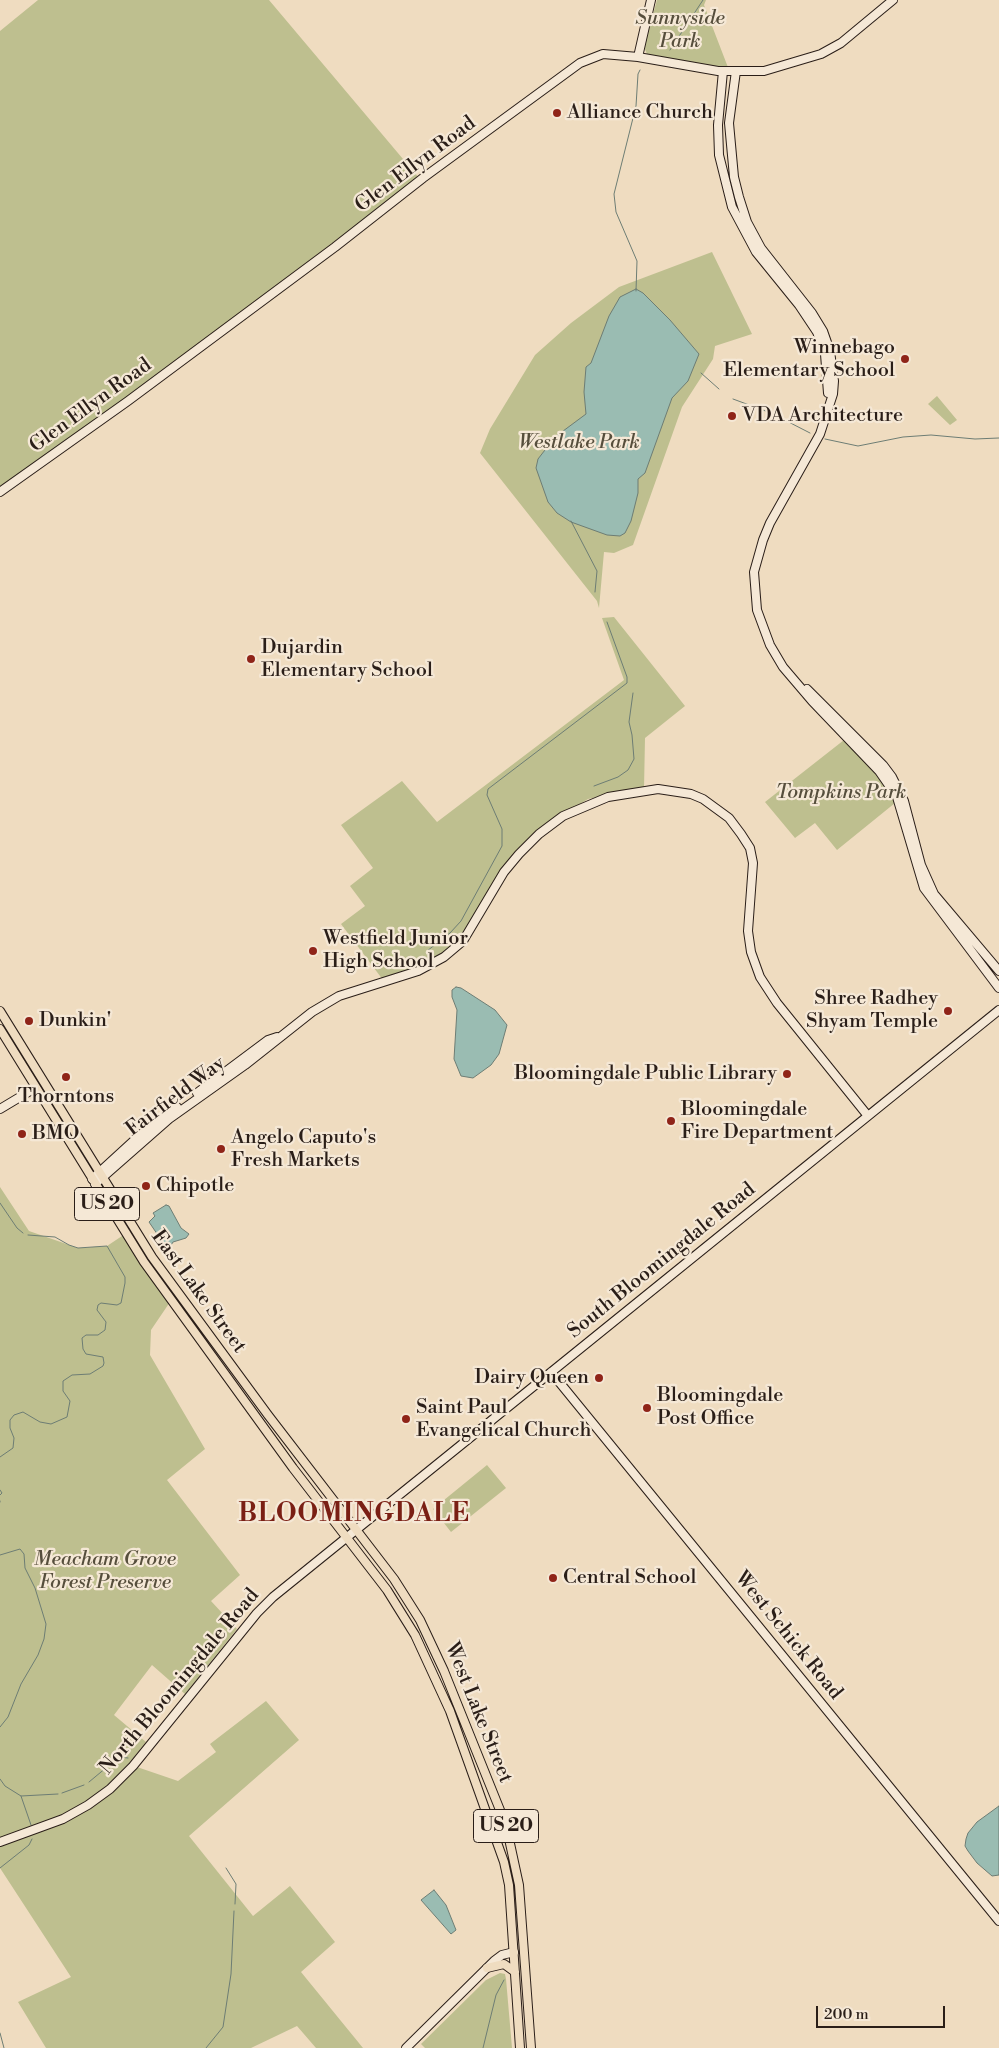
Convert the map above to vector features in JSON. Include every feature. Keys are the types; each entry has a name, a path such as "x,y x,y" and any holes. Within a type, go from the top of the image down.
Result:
{"main road":[{"name":"East Lake Street","path":"0,1011 100,1176 152,1257 268,1415 356,1530"},
{"name":"East Lake Street","path":"0,1029 144,1262 346,1537"},
{"path":"251,1410 262,1415 268,1415"},
{"name":"West Lake Street","path":"356,1530 402,1590 420,1620 444,1671 506,1825 518,1884 531,2048"},
{"name":"West Lake Street","path":"346,1537 405,1618 423,1650 450,1711 504,1862 509,1885 520,2048"},
{"path":"514,1952 523,1951"},
{"path":"486,1968 504,1964 515,1972"}],"street":[{"path":"638,57 651,0"},
{"name":"Glen Ellyn Road","path":"0,492 128,401 335,247 423,178 580,63 603,54 638,57 722,71 764,71 821,54 841,43 893,0"},
{"path":"722,71 718,126 719,155 725,187 739,225 756,252 799,305 817,332 825,354 829,381 827,415"},
{"path":"736,71 729,124 734,177 739,197 748,222 761,248 812,313 823,331 830,351 834,381 833,394 817,441 767,529 754,572 755,599 762,628 783,667 812,702 879,771 893,791 903,813 924,888 999,988"},
{"path":"797,682 803,684 892,777 904,801 921,865 934,894 999,971"},
{"name":"Fairfield Way","path":"94,1181 166,1115 268,1040 277,1038 312,1012 339,996 418,971 444,957 462,941 504,872 519,854 538,834 563,816 588,804 644,790 672,790 691,794 714,805 729,818 741,834 750,848 753,863 748,931 751,952 760,978 777,1003 868,1116"},
{"name":"South Bloomingdale Road","path":"346,1537 999,1010"},
{"path":"0,1109 35,1088"},
{"name":"West Schick Road","path":"551,1372 999,1921"},
{"name":"North Bloomingdale Road","path":"0,1842 63,1820 110,1789 133,1766 262,1607 346,1537"},
{"path":"406,2048 486,1968 502,1955 514,1952"}],"green space":[{"path":"38,0 269,0 419,178 126,398 0,489 0,31"},
{"name":"Sunnyside Park","path":"657,0 706,0 704,5 729,70 647,54 644,47"},
{"name":"Westlake Park","path":"712,252 752,334 715,346 713,359 682,407 633,545 614,553 604,552 599,608 597,601 480,453 490,429 535,355 571,323 619,287"},
{"path":"937,396 957,420 950,425 928,404"},
{"path":"614,617 685,706 645,738 644,789 588,799 548,824 519,850 461,940 424,967 383,980 341,924 365,906 350,886 373,868 341,825 402,781 437,822 624,680 602,618"},
{"name":"Tompkins Park","path":"844,740 874,770 895,803 837,850 815,823 795,838 765,802"},
{"name":"Meacham Grove Forest Preserve","path":"0,1187 29,1231 78,1248 107,1246 125,1234 170,1302 151,1330 150,1355 205,1449 167,1480 240,1575 211,1601 237,1629 185,1694 152,1665 114,1715 146,1742 130,1762 137,1767 178,1781 216,1752 210,1744 266,1701 299,1740 189,1836 253,1916 290,1886 335,1942 301,1972 363,2048 316,2048 297,2026 251,2048 46,2048 18,2002 71,1977 0,1868"},
{"path":"487,1465 506,1488 451,1532 433,1509"},
{"path":"500,1973 505,1974 506,1979 512,2048 425,2048 421,2044 486,1980"}],"water":[{"path":"636,289 643,293 670,320 699,354 688,381 672,398 645,473 638,479 638,493 631,521 625,533 620,536 607,535 571,522 557,513 548,502 536,468 538,459 555,437 586,414 584,392 586,367 591,363 609,316 620,297"},
{"path":"456,987 461,988 495,1010 507,1025 499,1054 491,1065 473,1078 461,1076 454,1059 457,1010 452,997 452,990"},
{"path":"166,1205 169,1206 181,1228 189,1234 186,1238 173,1242 168,1250 149,1222 155,1216 153,1213"},
{"path":"999,1806 999,1875 992,1876 977,1863 965,1846 968,1833 977,1822"},
{"path":"434,1890 446,1905 456,1930 451,1934 421,1900"}],"waterway":[{"path":"670,50 703,0"},
{"path":"636,291 637,261 616,212 614,194 636,106 638,74 640,70"},
{"path":"701,373 719,389"},
{"path":"733,399 771,413 810,433"},
{"path":"825,439 858,446 903,437 931,435 975,439 999,438"},
{"path":"571,521 597,571 595,592"},
{"path":"427,951 450,933 461,921 502,846 502,829 487,795 488,789 627,683 627,677 607,622"},
{"path":"594,786 618,777 628,770 634,759 629,722 633,693"},
{"path":"0,1203 17,1228 23,1233"},
{"path":"0,1457 13,1448 14,1438 10,1428 10,1420 14,1415 23,1412 40,1422 51,1424 67,1417 70,1401 63,1391 63,1381 72,1375 90,1374 103,1366 103,1357 86,1354 83,1349 82,1338 86,1335 98,1335 105,1330 106,1322 97,1310 98,1305 101,1303 117,1305 121,1303 125,1283 125,1277 107,1246 78,1248 55,1237 28,1235"},
{"path":"0,1490 2,1493 0,1495"},
{"path":"0,1555 20,1549 24,1554 25,1568 35,1588 46,1624 44,1639 38,1655 21,1684 8,1717 0,1727"},
{"path":"89,1782 119,1757 128,1758"},
{"path":"0,1779 5,1786 21,1796 58,1794"},
{"path":"62,1793 84,1785"},
{"path":"21,1796 31,1825"},
{"path":"0,1868 29,1845 32,1839"},
{"path":"226,1868 236,1884 235,1904"},
{"path":"206,2048 223,2027 231,1974 234,1911"},
{"path":"483,2048 496,1995 504,1980"},
{"path":"0,2033 4,2048"}],"place":[{"name":"Alliance Church","path":"557,113"},
{"name":"Winnebago Elementary School","path":"905,359"},
{"name":"VDA Architecture","path":"732,416"},
{"name":"Dujardin Elementary School","path":"251,659"},
{"name":"Westfield Junior High School","path":"313,951"},
{"name":"Shree Radhey Shyam Temple","path":"948,1011"},
{"name":"Dunkin'","path":"29,1021"},
{"name":"Bloomingdale Public Library","path":"787,1074"},
{"name":"Thorntons","path":"66,1077"},
{"name":"Bloomingdale Fire Department","path":"671,1121"},
{"name":"BMO","path":"22,1134"},
{"name":"Angelo Caputo's Fresh Markets","path":"221,1149"},
{"name":"Chipotle","path":"146,1186"},
{"name":"Dairy Queen","path":"599,1378"},
{"name":"Bloomingdale Post Office","path":"647,1408"},
{"name":"Saint Paul Evangelical Church","path":"406,1419"},
{"name":"Central School","path":"553,1578"}],"district":[{"name":"BLOOMINGDALE","path":"354,1515"}]}
